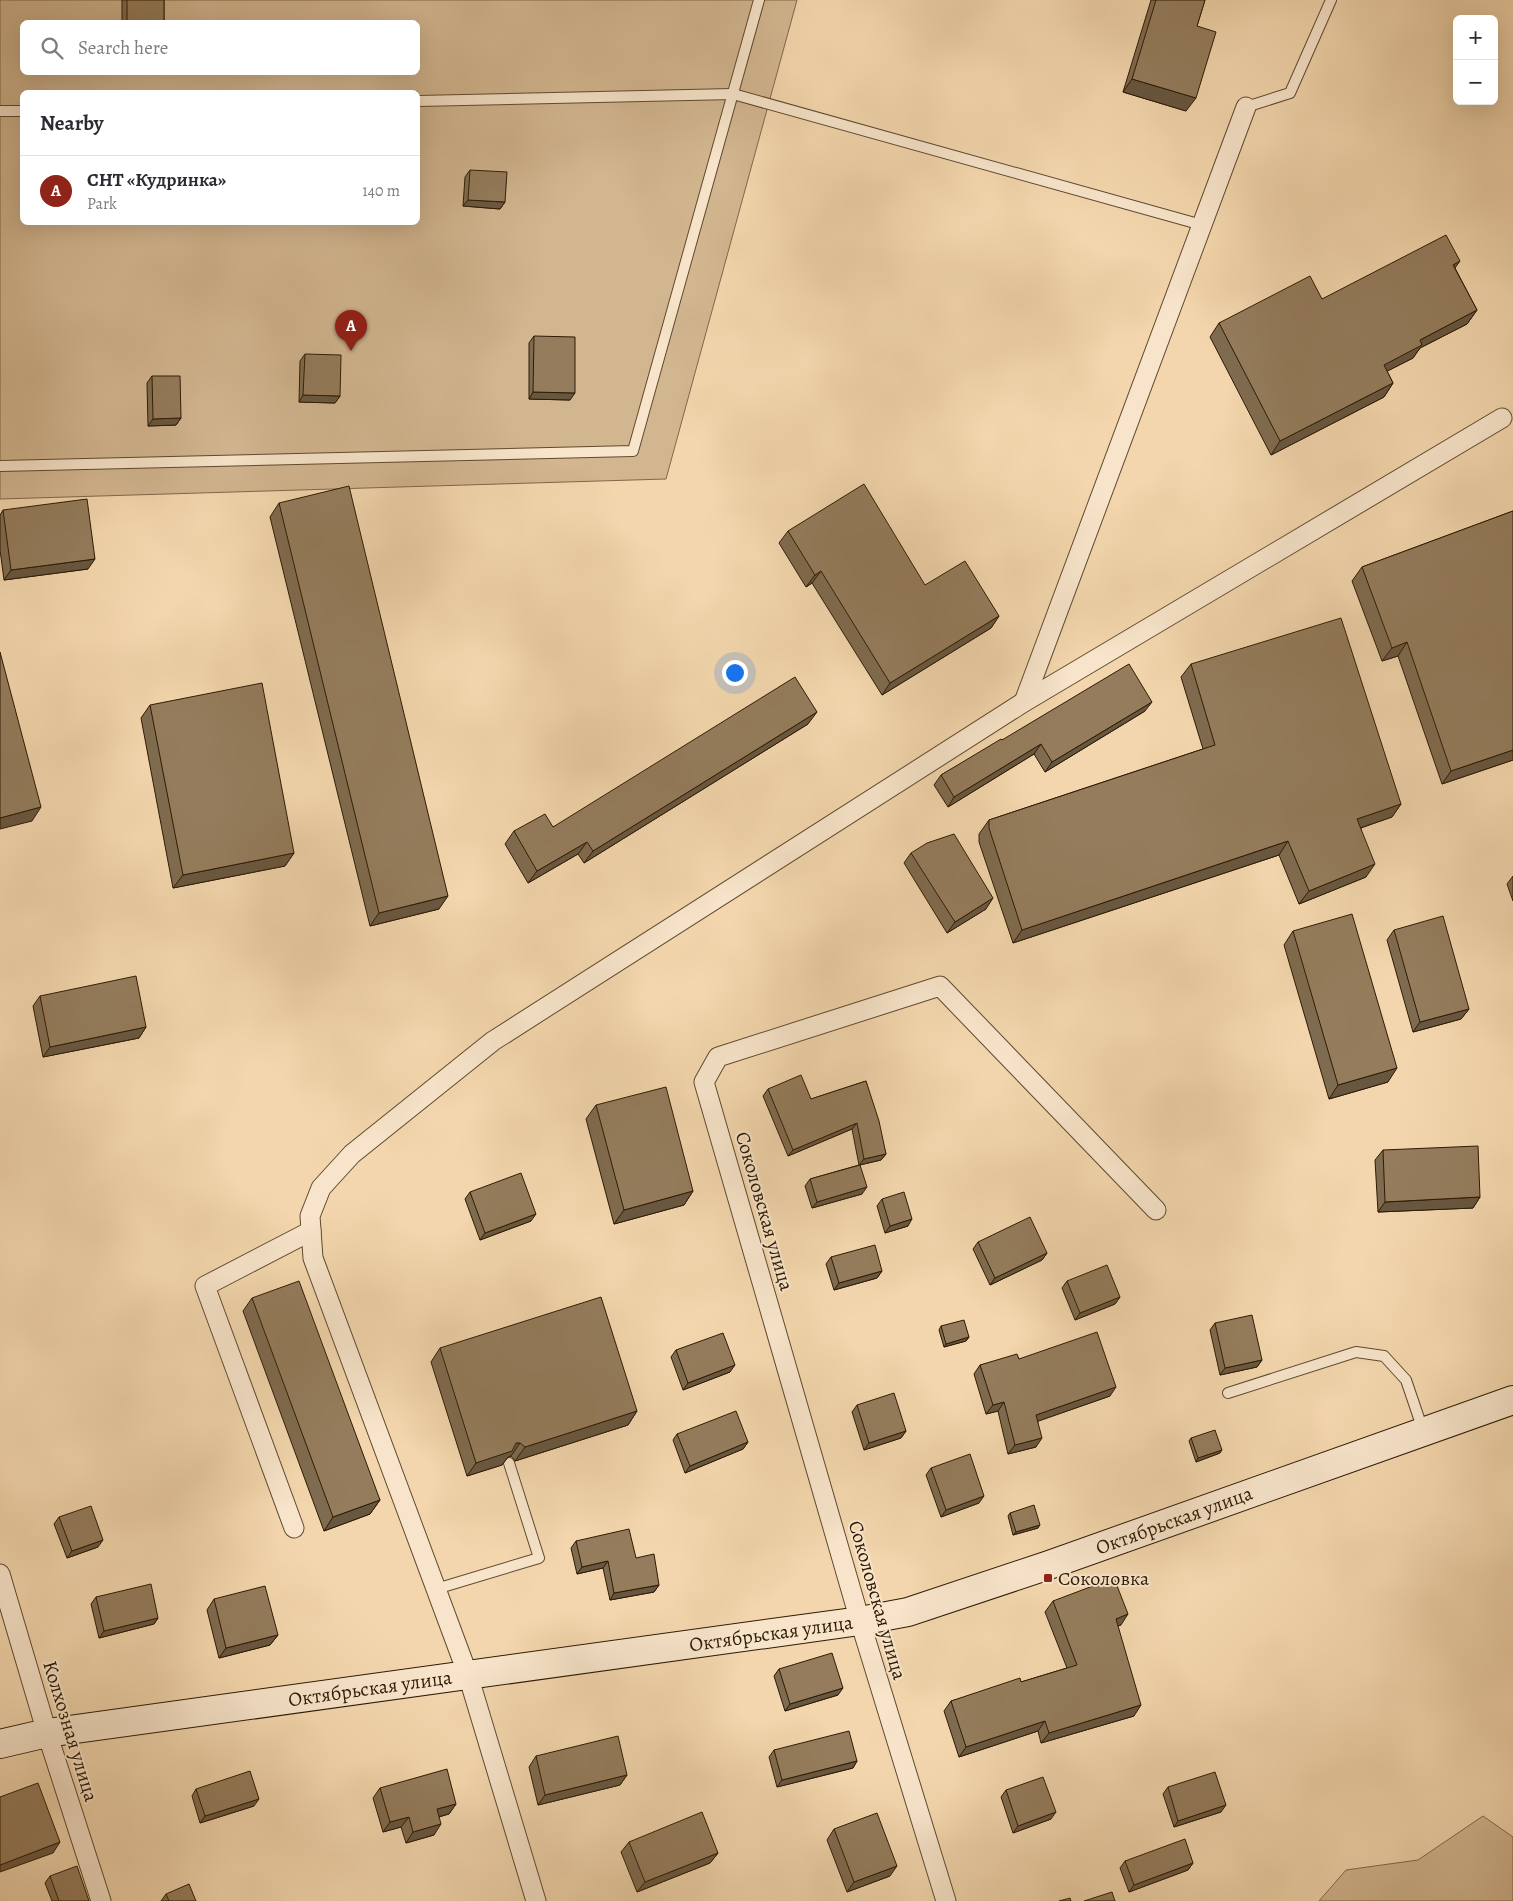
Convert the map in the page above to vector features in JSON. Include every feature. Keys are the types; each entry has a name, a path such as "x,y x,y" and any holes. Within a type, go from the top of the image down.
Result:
{"street":[{"path":"1024,702 1246,107"},
{"path":"536,1901 468,1675 313,1258 310,1216 321,1188 352,1154 493,1041 1024,702 1502,418"},
{"name":"Соколовская улица","path":"946,1901 860,1621 704,1082 718,1057 940,986 1156,1210"},
{"path":"294,1528 205,1286 311,1231"},
{"name":"Октябрьская улица","path":"0,1744 47,1733 860,1621 908,1612 1049,1565 1513,1400"},
{"name":"Колхозная улица","path":"0,1574 47,1733 101,1901"}],"lane":[{"path":"0,466 633,451 759,0"},
{"path":"1246,107 1290,93 1331,0"},
{"path":"420,101 733,94 1202,225"},
{"path":"0,111 20,110"},
{"path":"1228,1393 1356,1352 1384,1356 1406,1380 1424,1432"},
{"path":"436,1589 540,1558 509,1463"}],"shaded area":[{"path":"0,0 797,0 666,479 0,499"},
{"path":"1483,1816 1513,1837 1513,1901 1319,1901 1346,1870 1418,1860"}],"building":[{"path":"127,0 164,0 164,20 127,20"},
{"path":"1156,0 1205,0 1197,26 1216,32 1196,98 1132,79"},
{"path":"470,170 507,172 505,202 468,200"},
{"path":"1446,235 1460,261 1453,265 1477,310 1420,340 1422,345 1384,365 1393,383 1280,441 1219,323 1310,276 1322,299"},
{"path":"534,336 575,337 575,393 533,392"},
{"path":"305,354 341,355 340,396 303,395"},
{"path":"152,376 180,376 181,418 153,419"},
{"path":"864,484 925,585 965,561 999,616 890,683 821,571 815,575 788,531"},
{"path":"349,486 448,896 379,913 279,503"},
{"path":"87,499 95,559 11,570 3,510"},
{"path":"1513,511 1513,750 1451,771 1407,642 1392,648 1362,567"},
{"path":"1341,618 1401,804 1357,819 1375,864 1309,891 1288,841 1022,930 989,828 989,820 1215,745 1191,664"},
{"path":"0,652 41,807 0,818"},
{"path":"1129,664 1152,702 1052,762 1041,744 954,797 941,775"},
{"path":"795,677 817,712 593,851 587,842 537,871 514,831 545,814 553,827"},
{"path":"262,683 294,853 183,875 150,705"},
{"path":"954,834 993,898 955,922 911,853 927,843"},
{"path":"1352,914 1397,1068 1338,1085 1293,931"},
{"path":"1443,916 1469,1009 1420,1022 1394,930"},
{"path":"136,976 146,1027 50,1047 40,996"},
{"path":"801,1075 811,1099 866,1081 879,1121 886,1154 864,1159 857,1123 793,1150 768,1089"},
{"path":"666,1087 693,1191 624,1210 596,1105"},
{"path":"1478,1146 1480,1197 1385,1202 1383,1150"},
{"path":"860,1165 867,1187 817,1202 810,1179"},
{"path":"521,1173 536,1214 485,1233 470,1192"},
{"path":"904,1192 912,1219 890,1226 882,1199"},
{"path":"1030,1217 1047,1253 995,1278 978,1242"},
{"path":"875,1245 882,1271 839,1283 831,1257"},
{"path":"1107,1265 1120,1297 1080,1313 1067,1281"},
{"path":"299,1281 380,1500 333,1517 252,1298"},
{"path":"601,1297 637,1411 525,1447 520,1443 516,1443 512,1451 476,1463 440,1348"},
{"path":"1252,1315 1262,1360 1225,1368 1215,1323"},
{"path":"964,1320 969,1337 946,1344 941,1326"},
{"path":"1097,1332 1116,1387 1036,1415 1042,1438 1015,1445 1004,1402 993,1405 980,1365 1017,1354 1019,1359"},
{"path":"723,1333 735,1365 688,1383 676,1350"},
{"path":"894,1393 906,1431 869,1443 857,1405"},
{"path":"736,1411 748,1442 690,1466 677,1434"},
{"path":"1215,1430 1222,1450 1198,1458 1191,1438"},
{"path":"970,1454 984,1496 946,1510 931,1468"},
{"path":"1034,1505 1040,1525 1016,1532 1010,1513"},
{"path":"91,1506 103,1540 72,1551 59,1517"},
{"path":"629,1529 636,1558 654,1554 659,1585 614,1593 608,1561 582,1567 576,1541"},
{"path":"1114,1578 1128,1614 1116,1619 1141,1705 1049,1733 1045,1721 966,1747 951,1701 1020,1678 1021,1682 1077,1665 1053,1601"},
{"path":"151,1584 158,1618 104,1631 96,1597"},
{"path":"265,1586 278,1635 226,1648 214,1599"},
{"path":"832,1653 843,1688 790,1704 779,1669"},
{"path":"849,1731 857,1761 782,1780 774,1750"},
{"path":"618,1736 627,1775 545,1795 536,1756"},
{"path":"447,1769 456,1804 437,1809 441,1824 413,1832 409,1817 390,1822 380,1788"},
{"path":"250,1771 259,1799 205,1816 196,1789"},
{"path":"1215,1772 1226,1805 1178,1821 1168,1787"},
{"path":"1043,1777 1056,1812 1018,1826 1006,1790"},
{"path":"38,1783 60,1842 0,1865 0,1797"},
{"path":"702,1812 718,1853 645,1882 629,1842"},
{"path":"877,1813 897,1866 854,1882 834,1829"},
{"path":"1185,1839 1193,1863 1134,1885 1125,1861"},
{"path":"77,1866 89,1901 59,1901 50,1876"},
{"path":"189,1884 196,1901 169,1901 166,1894"},
{"path":"1112,1892 1115,1901 1084,1901"},
{"path":"1070,1898 1071,1901 1059,1901"}],"place":[{"name":"СНТ «Кудринка»","path":"351,351"},
{"name":"Соколовка","path":"1048,1578"}]}
